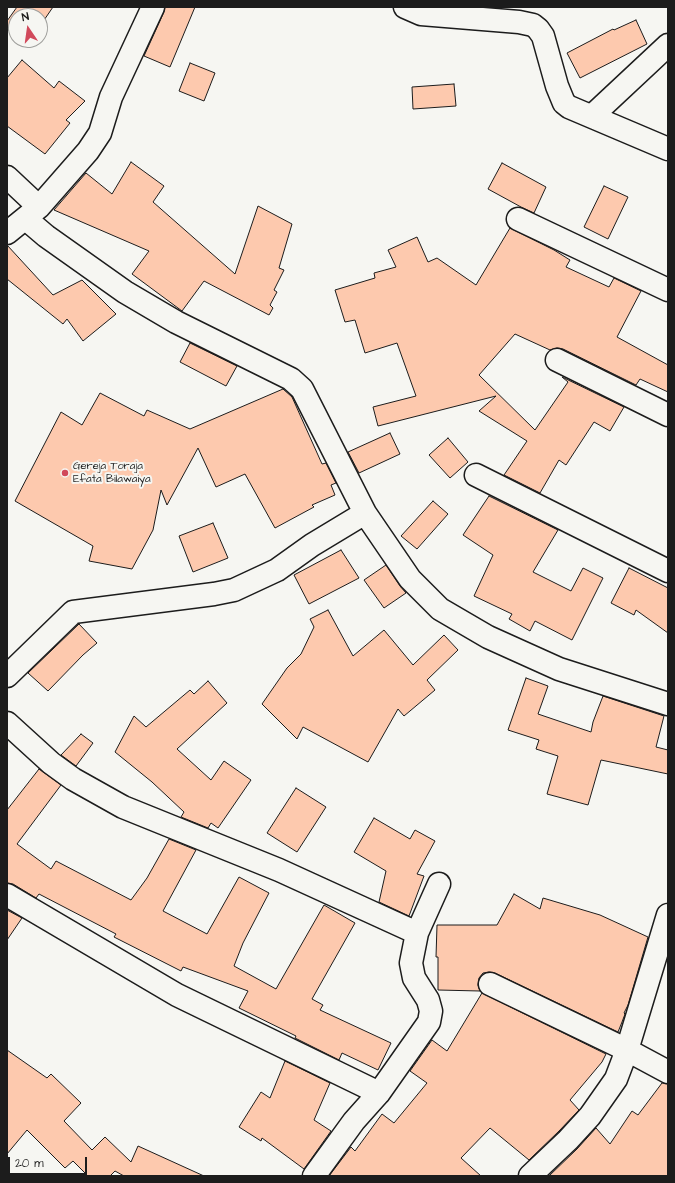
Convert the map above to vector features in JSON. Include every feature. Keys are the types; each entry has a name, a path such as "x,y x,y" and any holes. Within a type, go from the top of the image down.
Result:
{"street":[{"path":"7,233 32,213 88,151 100,134 111,97 153,7"},
{"path":"405,7 421,14 520,22 533,26 538,29 543,36 557,86 564,103 569,107 668,149"},
{"path":"592,116 668,45"},
{"path":"7,177 51,239 132,296 176,322 291,379 302,389 351,484 364,513 410,579 440,609 488,637 559,669 668,704"},
{"path":"518,219 668,290"},
{"path":"557,360 668,415"},
{"path":"476,475 668,571"},
{"path":"7,676 73,612 214,594 234,590 277,570 312,544 364,513"},
{"path":"7,722 50,763 73,779 124,807 280,870 417,933"},
{"path":"314,1176 354,1121 379,1093 429,1022 431,1011 428,1000 414,978 411,962 417,933 439,884"},
{"path":"7,895 177,995 379,1093"},
{"path":"530,1176 568,1140 590,1116 616,1079 628,1050 668,915"},
{"path":"490,984 628,1050 668,1072"}],"building":[{"path":"53,7 48,14 48,8 16,8"},
{"path":"165,7 195,7 170,67 144,56"},
{"path":"636,20 647,44 580,78 567,53 613,29 614,30"},
{"path":"22,60 54,88 59,81 85,101 66,120 70,123 45,154 7,126 7,78"},
{"path":"190,63 215,73 204,101 179,91"},
{"path":"454,84 456,106 413,109 412,87"},
{"path":"131,162 164,186 153,202 235,274 258,206 292,224 279,268 284,270 274,290 277,292 270,305 273,308 269,315 204,281 182,311 132,274 149,251 54,210 86,173 112,194"},
{"path":"502,163 546,187 534,213 488,189"},
{"path":"604,186 628,197 608,239 584,227"},
{"path":"510,228 554,250 570,260 566,267 609,287 614,278 641,291 617,337 668,365 668,392 640,379 636,385 563,349 557,348 550,350 515,334 479,375 535,430 568,382 562,377 624,407 610,431 594,422 566,465 559,460 540,493 504,475 527,441 479,411 496,396 378,426 373,407 416,396 397,343 365,353 355,320 345,322 335,290 375,278 374,273 396,267 388,250 417,237 428,262 437,258 476,285"},
{"path":"7,245 53,295 82,280 116,314 83,341 67,319 63,324 7,279"},
{"path":"190,343 237,366 226,386 180,362"},
{"path":"283,389 292,397 322,464 326,463 336,483 331,485 335,495 312,505 314,507 275,528 245,474 216,487 198,448 167,505 161,490 153,530 132,569 89,561 93,546 15,501 61,412 82,425 100,393 144,416 147,410 190,429"},
{"path":"390,433 400,454 359,473 348,452"},
{"path":"448,438 468,462 450,478 429,455"},
{"path":"489,496 558,530 533,572 571,591 583,568 603,578 572,640 535,621 530,631 509,619 512,614 474,596 493,555 463,535"},
{"path":"433,501 448,514 417,549 401,536"},
{"path":"213,523 228,558 193,572 179,536"},
{"path":"341,550 359,578 309,604 294,575"},
{"path":"386,565 406,593 384,608 364,580"},
{"path":"629,568 668,588 668,633 636,610 634,615 611,603"},
{"path":"328,610 353,656 384,630 413,665 444,635 458,650 427,680 435,690 404,716 398,709 368,762 303,727 297,739 262,704 287,668 301,654 314,627 310,619"},
{"path":"79,624 97,643 83,655 48,691 28,673"},
{"path":"526,678 548,686 538,714 591,732 593,722 603,696 664,716 656,747 668,750 668,774 601,760 588,805 547,794 558,756 536,749 539,740 508,730"},
{"path":"208,681 227,703 177,749 211,780 224,761 251,780 218,828 211,823 208,828 181,817 184,812 152,782 115,752 134,716 146,727 190,690 194,694"},
{"path":"81,734 93,743 76,766 61,755"},
{"path":"39,769 61,785 17,844 51,869 56,861 131,900 147,878 169,839 196,850 163,911 207,934 239,877 269,893 243,943 234,966 276,989 324,905 355,923 312,999 323,1005 320,1010 391,1043 378,1070 342,1053 339,1060 295,1038 296,1036 239,1008 248,991 183,967 181,971 114,937 116,934 39,894 36,898 13,884 7,883 7,810"},
{"path":"296,788 326,807 297,852 267,833"},
{"path":"374,818 410,839 415,830 435,841 417,874 424,876 409,916 379,902 386,871 354,852"},
{"path":"514,894 540,909 543,898 600,915 648,937 628,1005 618,1032 495,973 483,973 479,978 478,985 480,991 438,990 438,957 436,957 437,925 497,925"},
{"path":"7,910 22,918 7,940"},
{"path":"482,993 606,1054 602,1062 570,1100 579,1110 529,1160 490,1128 461,1158 481,1176 329,1176 351,1147 355,1151 382,1114 394,1123 427,1083 410,1071 432,1040 447,1051"},
{"path":"7,1050 47,1078 51,1074 81,1103 64,1121 92,1150 105,1137 131,1162 138,1146 204,1176 124,1176 115,1171 110,1176 88,1176 73,1161 65,1168 27,1130 7,1154"},
{"path":"285,1061 330,1083 314,1120 331,1131 304,1169 262,1138 261,1141 239,1127 261,1092 270,1098"},
{"path":"662,1083 668,1084 668,1176 549,1176 596,1128 610,1144 632,1111 638,1115"}],"place":[{"name":"Gereja Toraja Efata Bilawaiya","path":"65,473"}]}
